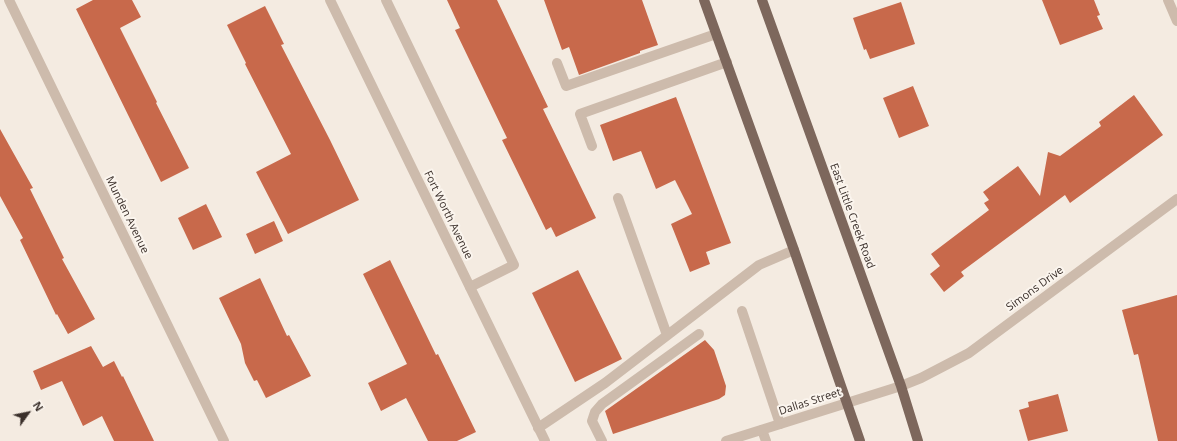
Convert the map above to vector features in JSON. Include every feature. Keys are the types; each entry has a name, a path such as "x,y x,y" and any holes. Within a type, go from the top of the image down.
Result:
{"main road":[{"path":"704,0 794,250 860,441"},
{"name":"East Little Creek Road","path":"762,0 901,386 918,441"}],"street":[{"name":"Munden Avenue","path":"9,0 224,441"},
{"name":"Fort Worth Avenue","path":"330,0 545,441"},
{"path":"386,0 514,265 470,287"},
{"path":"1168,0 1177,21"},
{"path":"557,62 566,86 716,34"},
{"path":"592,146 580,114 727,62"},
{"path":"618,198 667,336"},
{"name":"Simons Drive","path":"901,386 922,378 969,352 1177,200"},
{"path":"538,428 606,383 759,265 794,250"},
{"path":"742,311 780,424"},
{"path":"602,441 592,420 595,412 602,404 699,334"},
{"name":"Dallas Street","path":"726,441 901,386"},
{"path":"762,430 766,441"}],"building":[{"path":"93,0 132,0 141,17 120,28 189,168 161,182 76,9"},
{"path":"447,0 497,0 548,107 543,109 596,218 556,237 551,227 546,230 502,140 507,138 455,30 460,28"},
{"path":"544,0 642,0 658,45 579,75 569,47 562,50"},
{"path":"1042,0 1094,0 1100,15 1097,16 1103,29 1060,45"},
{"path":"901,2 915,44 870,59 866,49 864,50 853,18"},
{"path":"265,6 284,44 281,45 359,200 288,234 256,172 291,154 245,64 246,63 227,25"},
{"path":"913,86 929,126 899,138 883,98"},
{"path":"1134,95 1163,135 1070,203 1065,195 961,272 964,276 944,292 930,274 940,266 931,254 989,210 984,203 989,200 983,192 1018,166 1040,196 1048,152 1060,156 1101,126 1099,122"},
{"path":"676,97 731,243 706,252 710,264 690,272 671,224 692,214 675,180 656,189 641,151 613,161 600,125"},
{"path":"0,129 33,188 30,189 64,258 62,259 95,319 68,334 57,314 56,315 20,240 23,238 0,196"},
{"path":"206,204 222,237 193,250 178,218"},
{"path":"274,221 283,241 255,254 246,234"},
{"path":"390,260 436,355 438,354 476,432 457,441 428,441 406,398 381,411 368,383 407,364 363,274"},
{"path":"578,270 622,359 575,382 532,293"},
{"path":"260,278 287,336 289,335 311,376 266,398 257,380 254,381 245,363 241,344 219,298"},
{"path":"1177,295 1177,441 1158,441 1138,354 1134,355 1122,310"},
{"path":"705,340 714,350 726,386 725,395 719,399 613,434 605,411"},
{"path":"91,346 103,367 114,361 122,377 123,376 154,441 114,441 102,416 83,426 62,381 41,390 33,371"},
{"path":"1058,394 1068,431 1028,441 1019,410 1029,407 1028,402"}]}
